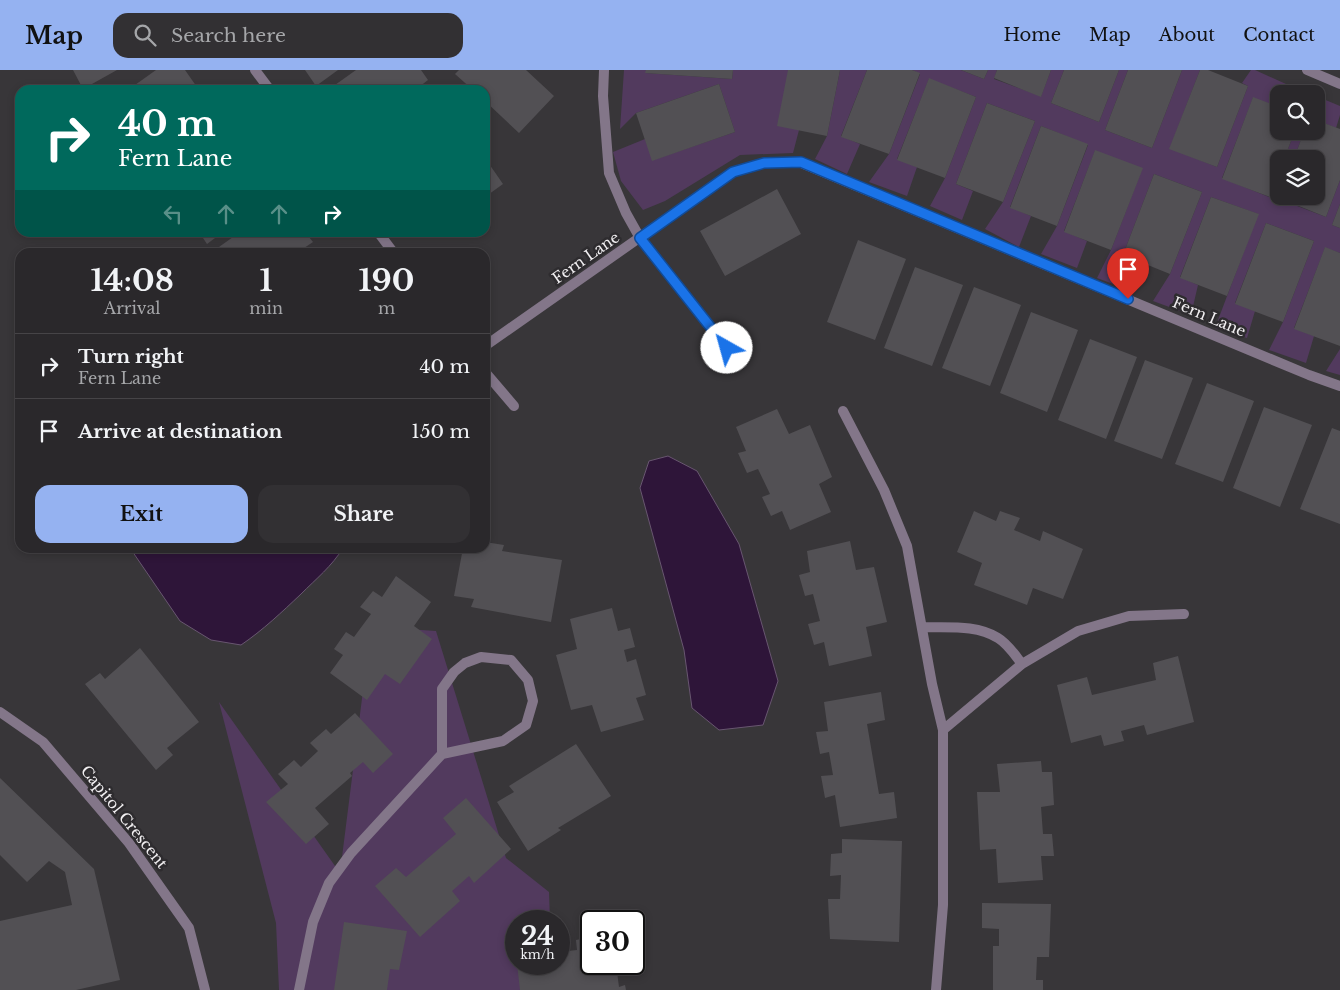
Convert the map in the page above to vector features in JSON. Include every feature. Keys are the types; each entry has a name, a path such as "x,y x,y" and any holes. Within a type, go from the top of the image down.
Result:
{"street":[{"path":"255,70 266,85"},
{"path":"604,70 603,96 609,173 626,213 640,238 727,348"},
{"path":"1307,70 1340,84"},
{"name":"Fern Lane","path":"490,343 733,172 764,163 801,162 1309,375 1340,386"},
{"path":"382,237 390,248"},
{"path":"490,378 514,406"},
{"path":"843,411 884,490 908,546 932,684 943,730 943,905 936,990"},
{"path":"943,730 1022,664 1078,631 1129,616 1184,614"},
{"path":"922,627 976,628 999,638 1022,664"},
{"path":"299,990 313,922 329,883 351,853 442,754 504,742 526,725 533,701 528,680 511,660 481,657 465,663 454,672 442,689 442,754"},
{"name":"Capitol Crescent","path":"0,712 43,742 129,843 189,928 205,990"}],"shaded area":[{"path":"624,70 646,70 646,73 732,79 733,70 788,70 799,130 793,153 740,155 665,201 643,210 621,181 613,152 645,139 653,160 735,132 719,84 636,113 620,129"},
{"path":"840,70 867,70 841,136 860,144 847,174 815,159 827,136"},
{"path":"912,70 961,70 984,79 988,70 997,70 994,79 1041,96 1051,70 1064,70 1051,103 1099,122 1119,70 1128,70 1105,130 1152,148 1182,70 1200,70 1170,148 1217,167 1248,86 1242,83 1251,70 1286,84 1270,85 1270,104 1253,98 1222,178 1269,197 1270,195 1270,205 1295,205 1326,217 1340,180 1340,204 1332,225 1340,228 1340,253 1325,248 1294,328 1314,336 1306,363 1269,350 1283,322 1314,241 1266,223 1235,303 1255,311 1247,338 1215,328 1258,214 1211,197 1180,277 1198,285 1191,315 1153,301 1170,274 1202,192 1154,174 1123,255 1141,262 1135,292 1097,278 1111,250 1142,169 1095,151 1064,231 1087,241 1077,268 1041,254 1057,226 1088,145 1041,126 1010,207 1031,216 1019,247 985,229 1003,202 1035,121 987,103 956,184 973,191 962,220 930,206 945,178 976,97 929,79 897,159 917,167 907,196 869,182 889,154 920,74"},
{"path":"1325,100 1340,106 1340,115 1336,128 1325,124"},
{"path":"1291,140 1301,140 1297,150 1288,150"},
{"path":"1340,349 1340,375 1326,371"},
{"path":"668,456 697,471 739,544 778,681 763,725 719,730 692,708 684,650 640,488 649,461"},
{"path":"133,553 340,553 329,567 301,594 265,627 241,645 211,640 180,621"},
{"path":"406,629 436,631 506,858 549,892 550,910 505,910 505,975 550,975 550,990 279,990 276,923 219,702 340,873 369,643"}],"building":[{"path":"73,70 117,70 90,85 81,85"},
{"path":"156,70 185,70 196,85 135,85"},
{"path":"305,70 338,70 317,85 315,85"},
{"path":"356,70 421,70 428,80 422,85 335,85"},
{"path":"459,70 526,70 554,96 519,133 490,106 490,85 467,85 455,74"},
{"path":"646,70 733,70 732,79 645,73"},
{"path":"788,70 840,70 827,136 777,126"},
{"path":"867,70 912,70 920,73 889,154 841,137"},
{"path":"961,70 988,70 984,79"},
{"path":"997,70 1051,70 1041,97 994,78"},
{"path":"1064,70 1119,70 1099,122 1051,103"},
{"path":"1128,70 1182,70 1152,148 1105,130"},
{"path":"1200,70 1208,70 1248,86 1217,167 1169,149"},
{"path":"929,78 976,97 945,178 897,160"},
{"path":"719,84 735,132 652,161 636,113"},
{"path":"1253,97 1270,104 1270,140 1291,140 1288,150 1270,150 1270,197 1222,179"},
{"path":"987,103 1035,121 1003,202 956,184"},
{"path":"1325,123 1340,129 1340,180 1326,217 1296,205 1325,205 1325,150 1297,150 1301,140 1325,140"},
{"path":"1041,126 1088,144 1057,226 1010,208"},
{"path":"1095,150 1143,168 1111,250 1064,232"},
{"path":"490,165 503,184 490,193"},
{"path":"1154,174 1202,192 1170,274 1123,255"},
{"path":"777,189 801,234 725,276 700,231"},
{"path":"1211,197 1259,214 1227,296 1180,278"},
{"path":"1340,204 1340,228 1332,225"},
{"path":"1266,223 1314,241 1283,322 1235,304"},
{"path":"202,237 216,237 207,244"},
{"path":"233,237 309,237 313,242 304,248 218,248"},
{"path":"858,240 906,259 875,340 827,322"},
{"path":"1325,247 1340,253 1340,346 1294,329"},
{"path":"915,267 963,285 932,366 884,348"},
{"path":"974,287 1021,305 990,386 942,368"},
{"path":"1031,312 1078,330 1047,412 1000,393"},
{"path":"1090,339 1137,357 1106,439 1058,420"},
{"path":"1145,360 1193,378 1162,459 1114,441"},
{"path":"1207,383 1254,401 1223,482 1175,464"},
{"path":"1264,407 1312,425 1280,507 1233,488"},
{"path":"777,409 789,434 810,425 832,477 819,484 831,512 790,530 782,511 771,516 762,497 770,494 758,469 747,473 738,453 746,451 736,427"},
{"path":"1332,428 1340,431 1340,524 1300,509"},
{"path":"974,511 996,521 1000,511 1020,518 1014,530 1040,541 1043,531 1083,549 1063,599 1033,588 1027,605 974,585 982,563 957,552"},
{"path":"850,541 856,570 874,567 887,622 866,627 872,656 829,666 824,642 814,645 808,624 820,621 813,594 805,596 799,575 810,572 807,551"},
{"path":"490,543 504,545 502,551 562,560 551,622 471,607 474,599 454,596 462,553 490,553"},
{"path":"396,576 431,602 414,626 432,639 400,684 385,674 367,700 330,673 343,655 334,649 346,632 354,637 371,614 360,607 373,591 382,597"},
{"path":"612,608 618,631 630,628 635,647 624,650 627,662 636,659 646,695 636,698 644,720 601,732 592,705 571,710 556,655 577,649 570,619"},
{"path":"140,648 199,722 167,748 173,755 156,770 85,684 100,673 105,679"},
{"path":"1178,656 1194,722 1147,735 1144,725 1121,731 1124,741 1104,746 1101,735 1071,743 1057,685 1087,677 1092,695 1156,680 1153,663"},
{"path":"881,692 885,720 867,724 879,794 894,792 897,818 840,827 835,795 825,798 821,776 833,775 829,752 820,754 816,732 828,731 824,702"},
{"path":"355,713 393,754 373,773 363,762 350,773 352,776 315,808 329,824 306,844 266,802 288,784 278,774 294,760 301,767 318,751 310,743 326,729 331,734"},
{"path":"576,744 611,796 558,828 561,830 528,851 497,802 514,792 509,786"},
{"path":"1041,761 1042,772 1052,772 1054,805 1041,807 1043,834 1052,834 1054,856 1041,856 1043,880 998,883 996,849 980,850 977,792 1000,792 997,764"},
{"path":"0,778 94,869 120,980 76,990 0,990 0,921 72,905 65,872 49,861 27,882 0,855"},
{"path":"466,798 511,849 474,883 469,876 452,891 460,901 420,937 375,886 396,868 406,877 456,834 443,818"},
{"path":"842,839 902,841 899,942 830,939 828,899 840,899 841,875 830,876 831,854 842,853"},
{"path":"982,903 1051,904 1049,957 1037,957 1036,980 1043,980 1043,990 993,990 993,946 999,946 999,929 982,928"},
{"path":"344,922 407,931 399,970 390,969 387,990 334,990"},
{"path":"580,939 580,975 617,975 619,987 625,985 626,990 520,990 518,975 570,975 570,951 577,950 576,940"}],"route":[{"path":"727,348 640,238 733,172 764,163 801,162 1128,299"}]}
